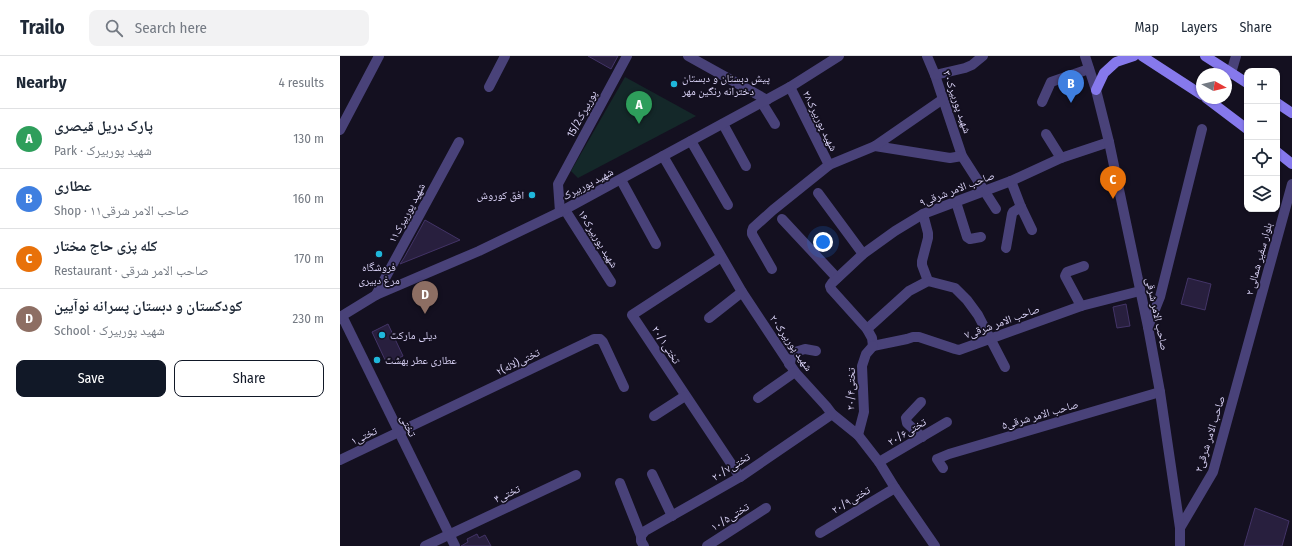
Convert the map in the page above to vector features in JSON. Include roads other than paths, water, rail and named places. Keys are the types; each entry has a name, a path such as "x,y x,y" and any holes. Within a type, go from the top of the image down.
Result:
{"main road":[{"path":"1096,90 1104,73 1116,62 1134,56"},
{"path":"1142,56 1196,91"},
{"path":"1205,56 1223,68"},
{"path":"1232,74 1244,81"},
{"path":"1214,104 1244,127"},
{"path":"1278,104 1292,113"},
{"path":"1280,154 1292,164"}],"street":[{"path":"340,130 379,56"},
{"path":"489,87 505,56"},
{"name":"پوربیرک15/2","path":"562,211 558,184 627,56"},
{"path":"688,56 764,101 775,124"},
{"name":"شهید پوربیرک","path":"341,317 376,295 479,251 562,211 790,87 838,56"},
{"name":"شهید پوربیرک۳۰","path":"927,56 935,75 962,156 996,209"},
{"path":"935,75 972,66 982,56"},
{"name":"صاحب الامر شرقی","path":"1085,56 1096,90 1109,142 1148,327 1160,392 1180,528 1180,546"},
{"path":"1232,70 1236,56"},
{"path":"1042,102 1051,82 1090,69"},
{"name":"شهید پوربیرک۲۸","path":"790,87 829,165"},
{"path":"772,269 752,234 752,231 773,210 829,165 875,146 942,99"},
{"path":"723,124 746,166"},
{"path":"1148,327 1160,297 1183,210 1202,129"},
{"path":"1046,134 1061,158"},
{"path":"691,141 728,205"},
{"name":"شهید پوربیرک۱۱","path":"376,295 459,142"},
{"name":"صاحب الامر شرقی۹","path":"834,282 863,254 895,231 923,214 1011,181 1061,158 1109,142"},
{"path":"875,146 950,158 962,156"},
{"name":"شهید پوربیرک۲۰","path":"663,156 742,292 792,368 832,414 858,435 879,462 935,546"},
{"path":"621,180 656,244"},
{"path":"1011,181 1032,230"},
{"name":"بلوار سفیر شمالی ۲","path":"1248,341 1292,184"},
{"path":"818,193 863,254"},
{"path":"956,202 967,237 970,239 981,237"},
{"path":"1006,248 1012,214 1021,207"},
{"name":"شهید پوربیرک۱۶","path":"562,211 611,282"},
{"path":"923,214 928,238 922,266 928,281"},
{"path":"782,219 834,282 831,289 867,329 872,338 873,346"},
{"name":"تختی۲۰/۱","path":"721,257 632,315 740,477"},
{"path":"1081,306 1065,276 1067,272 1084,266"},
{"path":"867,329 909,291 928,281 955,288 959,290 978,315 989,339 1005,367"},
{"name":"صاحب الامر شرقی۷","path":"873,346 907,339 913,336 959,350 1081,306 1140,291"},
{"path":"709,318 742,292"},
{"name":"تختی","path":"341,317 454,546"},
{"name":"۲تختی(لاله)","path":"399,433 594,339 600,339 603,342 624,387"},
{"name":"۲صاحب الامر شرقی","path":"1180,528 1213,472 1248,341"},
{"name":"تختی۲۰/۴","path":"858,435 864,412 862,366 866,354 873,346"},
{"path":"758,398 792,368 795,352 805,349 816,351"},
{"name":"صاحب الامر شرقی۵","path":"943,468 937,459 949,454 1160,392"},
{"path":"654,416 685,396"},
{"path":"921,402 906,418 906,420 907,423 922,437"},
{"name":"تختی۲۰/۷","path":"641,536 645,531 740,477 832,414"},
{"name":"تختی۲۰/۶","path":"879,462 947,422"},
{"name":"تختی۱","path":"340,460 399,433"},
{"path":"652,474 672,516"},
{"name":"تختی۴","path":"425,546 576,475"},
{"path":"620,483 644,546"},
{"name":"تختی۲۰/۹","path":"820,533 895,488"},
{"name":"تختی۱۰/۵","path":"707,546 766,508"}],"place":[{"name":"پیش دبستان و دبستان دخترانه رنگین مهر","path":"674,84"},
{"name":"عطاری","path":"1071,103"},
{"name":"پارک دریل قیصری","path":"639,124"},
{"name":"افق کوروش","path":"532,195"},
{"name":"کله پزی حاج مختار","path":"1113,199"},
{"name":"فروشگاه مرغ دبیری","path":"379,254"},
{"name":"کودکستان و دبستان پسرانه نوآیین","path":"425,314"},
{"name":"دیلی مارکت","path":"382,335"},
{"name":"عطاری عطر بهشت","path":"377,360"}]}
